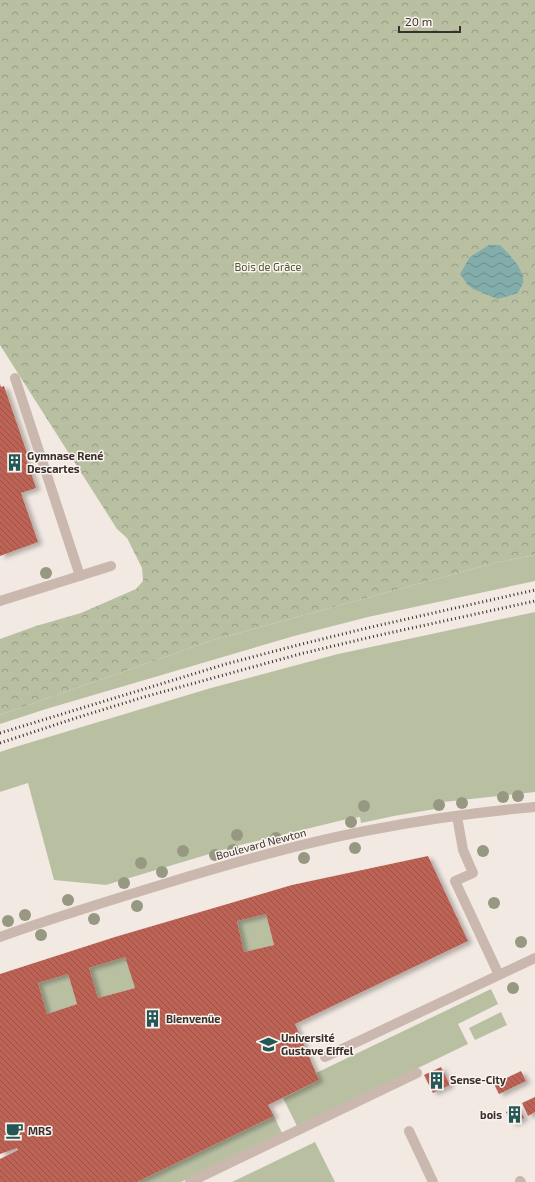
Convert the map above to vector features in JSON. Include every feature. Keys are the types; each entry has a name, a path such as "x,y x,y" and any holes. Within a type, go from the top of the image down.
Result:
{"street":[{"path":"15,378 80,576"},
{"path":"0,602 111,566"},
{"name":"Boulevard Newton","path":"0,937 92,906 229,864 295,846 366,831 457,816 535,807"},
{"path":"457,816 463,850 473,873 455,881 499,975"},
{"path":"325,1057 535,958"},
{"path":"190,1182 417,1073"},
{"path":"409,1131 434,1182"}],"green space":[{"name":"Bois de Grâce","path":"0,0 535,0 535,555 498,562 213,640 0,715 0,639 36,626 81,613 136,589 143,581 142,568 127,538 117,529 0,345"},
{"path":"535,555 535,581 368,617 294,636 0,724 0,715 213,640 498,562"},
{"path":"535,612 535,792 434,803 435,809 361,823 360,817 343,820 236,846 106,885 54,880 28,783 0,792 0,752 211,688 338,654"},
{"path":"266,914 274,945 244,952 237,921"},
{"path":"125,957 135,988 98,998 89,968"},
{"path":"68,974 77,1004 47,1014 38,983"},
{"path":"491,989 498,1004 458,1024 468,1044 297,1126 283,1098 319,1080 316,1073"},
{"path":"501,1012 507,1025 475,1040 469,1028"},
{"path":"274,1116 282,1133 181,1182 137,1182"},
{"path":"315,1142 335,1182 232,1182"}],"water":[{"path":"489,245 500,245 519,267 523,277 523,282 518,293 498,299 473,289 467,284 460,274 470,257"}],"building":[{"name":"Gymnase René Descartes","path":"0,384 1,387 4,386 27,453 25,455 36,488 21,493 38,542 0,556"},
{"name":"Bienvenüe","path":"428,856 468,941 295,1024 319,1080 268,1105 274,1116 137,1182 0,1182 0,1159 18,1150 17,1148 0,1154 0,974 115,937 292,885","holes":["266,914 274,945 244,952 237,921","125,957 135,988 98,998 89,968","68,974 77,1004 47,1014 38,983"]},
{"name":"Sense-City","path":"441,1067 450,1085 433,1093 424,1075"},
{"path":"521,1071 526,1081 499,1094 494,1084"},
{"path":"535,1097 535,1112 528,1116 522,1103"},
{"name":"bois","path":"518,1106 524,1118 512,1124 506,1112"}],"railway":[{"path":"0,733 226,664 367,628 535,590"},
{"path":"0,743 144,697 300,654 535,601"}],"place":[{"name":"Gymnase René Descartes","path":"14,462"},
{"name":"Bienvenüe","path":"153,1019"},
{"name":"Université Gustave Eiffel","path":"268,1044"},
{"name":"Sense-City","path":"437,1080"},
{"name":"bois","path":"515,1115"},
{"name":"MRS","path":"15,1131"}]}
